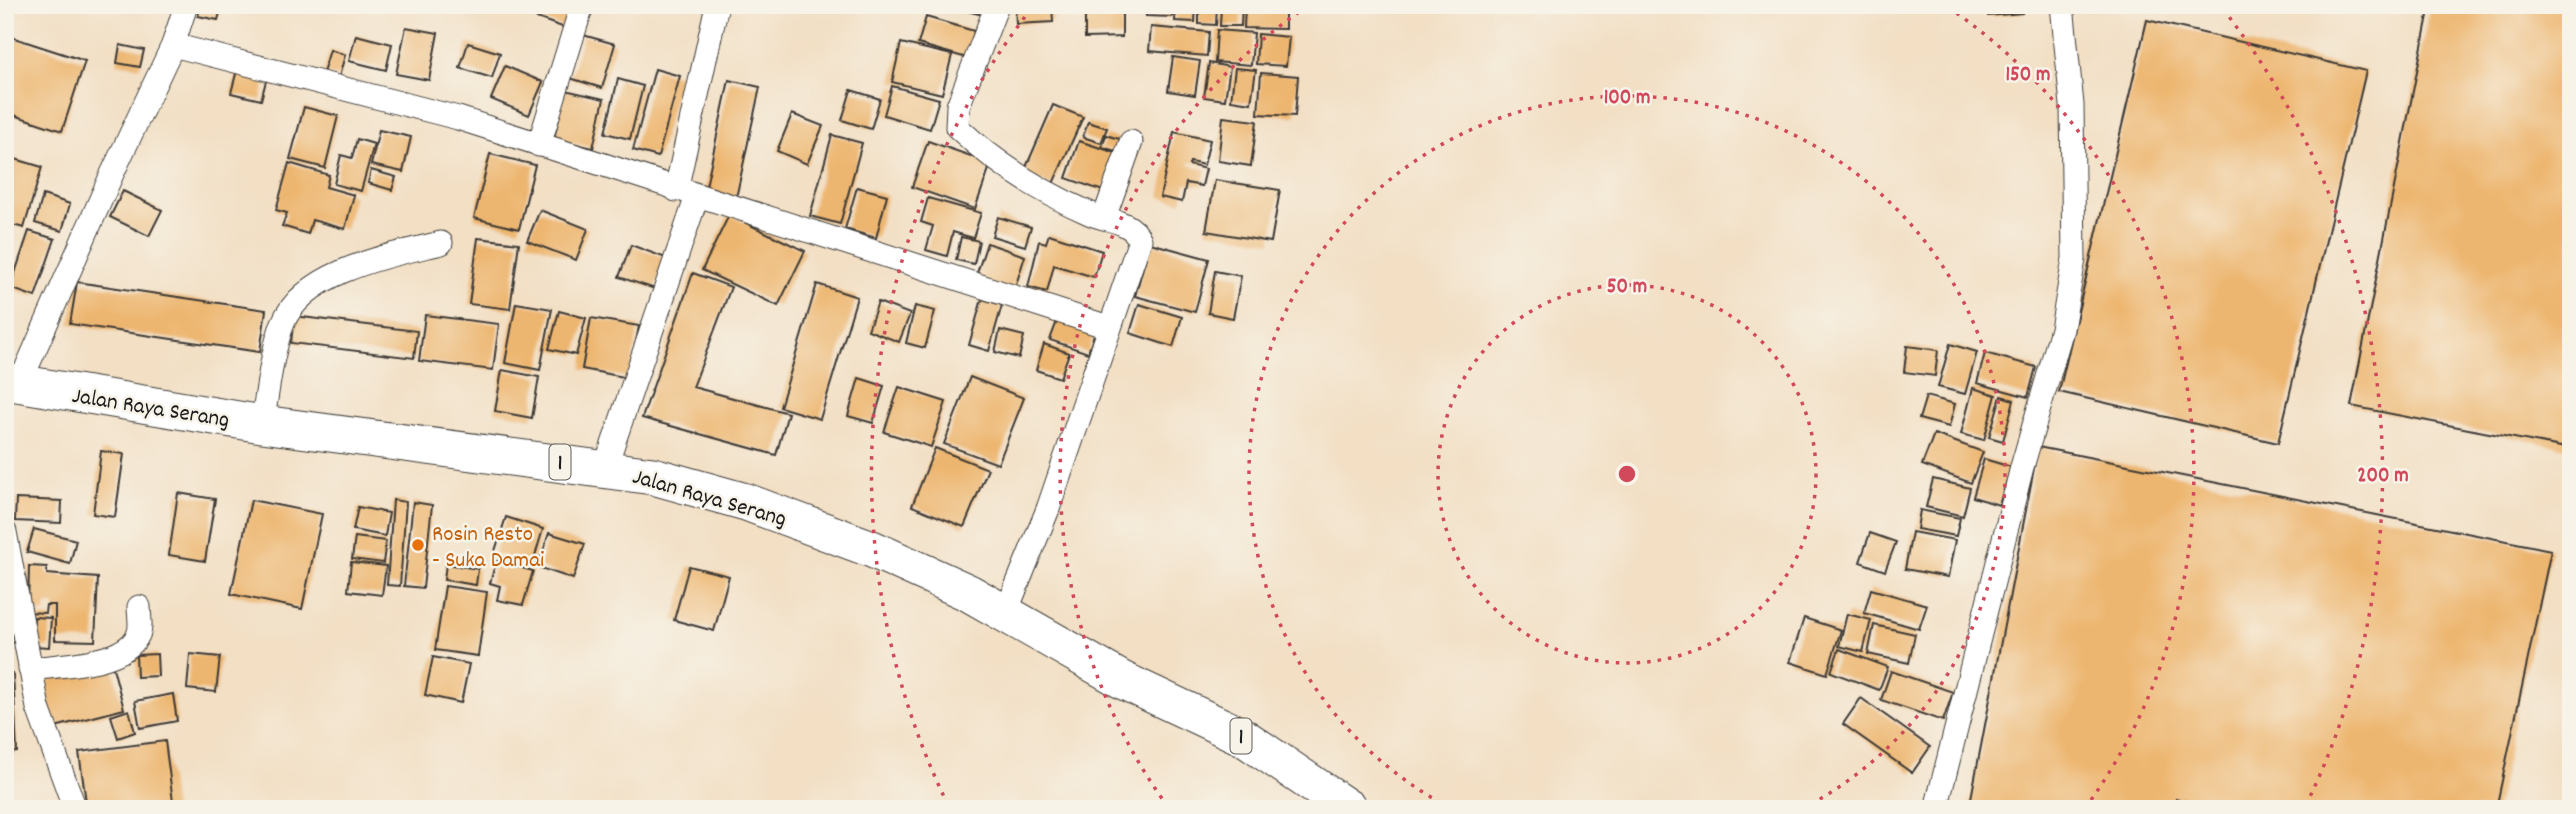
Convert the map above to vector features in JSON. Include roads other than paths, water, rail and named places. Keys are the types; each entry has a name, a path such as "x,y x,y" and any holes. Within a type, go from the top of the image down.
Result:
{"highway":[{"name":"Jalan Raya Serang","path":"12,383 262,424 605,468 653,476 746,502 872,549 1006,612 1122,680 1244,737 1349,809"}],"street":[{"path":"12,383 173,46 186,5"},
{"path":"539,145 582,5"},
{"path":"605,468 687,193 718,5"},
{"path":"997,5 958,106 957,127 1050,195 1128,225 1140,240 1138,252 1108,327 1048,509 1006,612"},
{"path":"1936,809 2022,467 2062,329 2074,258 2073,105 2062,5"},
{"path":"173,46 458,118 1108,327"},
{"path":"1104,218 1131,142"},
{"path":"262,424 283,322 296,303 323,282 354,266 441,243"},
{"path":"5,532 38,708 75,809"},
{"path":"30,669 79,663 121,652 130,646 140,631 139,607"}],"place":[{"name":"Rosin Resto - Suka Damai","path":"418,545"}]}
